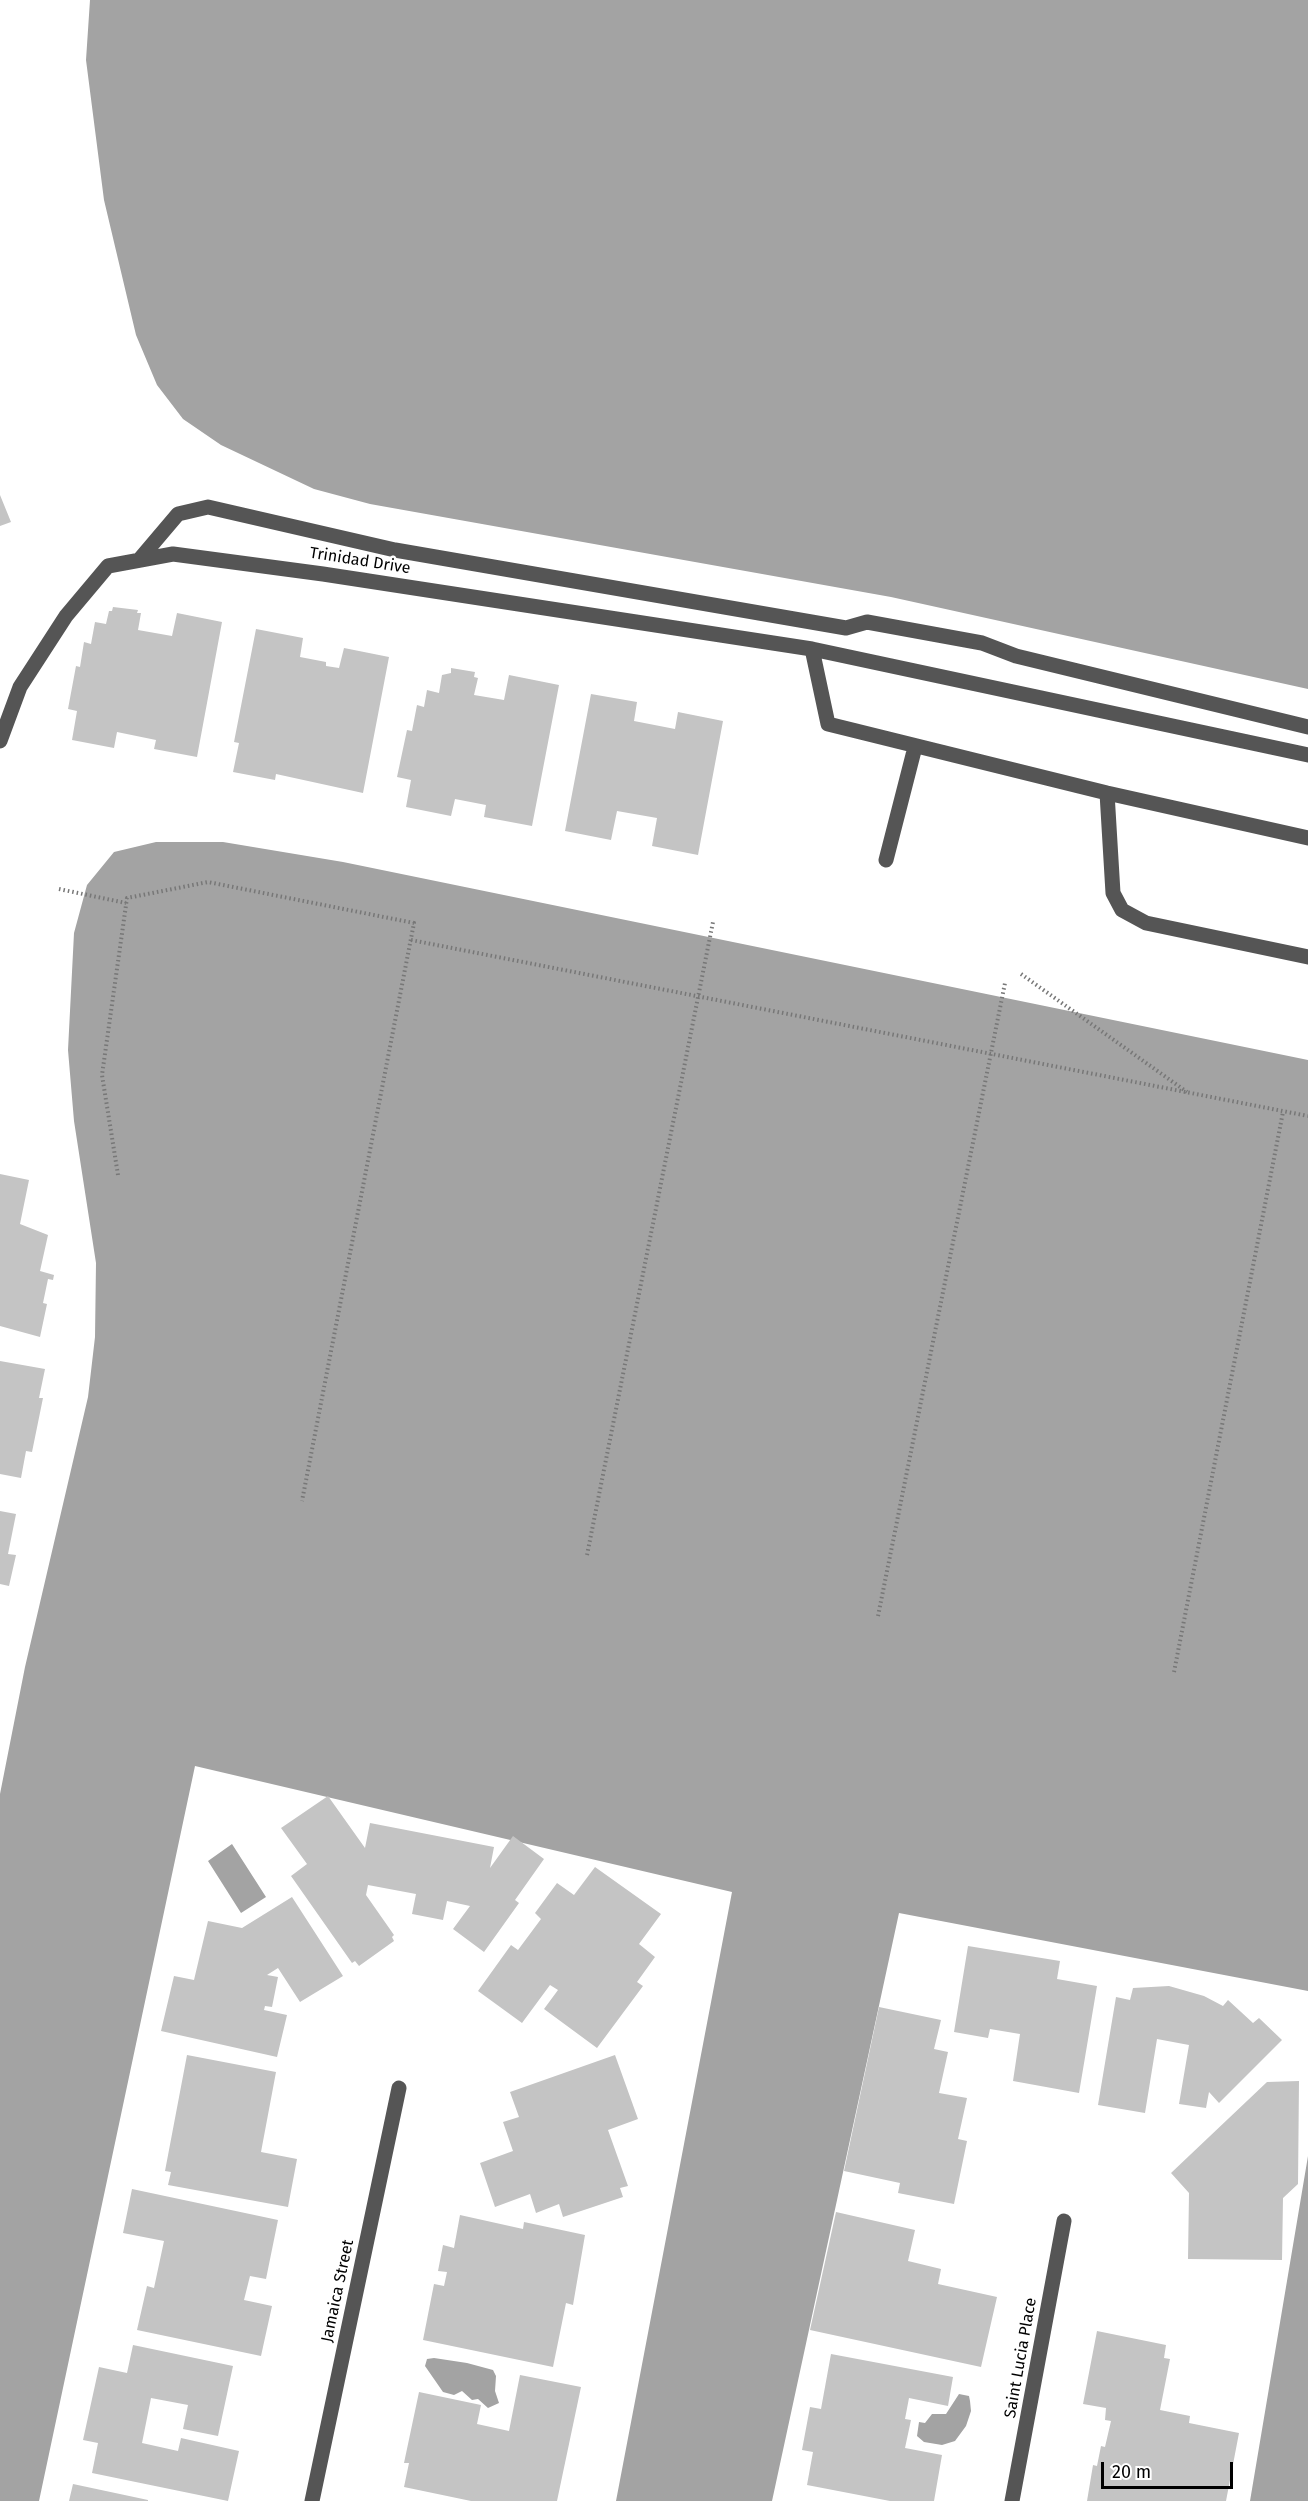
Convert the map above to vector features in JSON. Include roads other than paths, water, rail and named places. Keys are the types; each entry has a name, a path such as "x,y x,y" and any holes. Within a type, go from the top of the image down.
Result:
{"street":[{"path":"139,560 178,514 208,507 395,550 846,628 867,622 981,644 1016,656 1308,726"},
{"name":"Trinidad Drive","path":"0,741 20,687 66,616 108,566 173,554 812,649 1308,754"},
{"path":"812,649 828,724 1107,793 1308,838"},
{"path":"886,860 915,747"},
{"path":"1107,793 1113,892 1122,910 1146,923 1308,957"},
{"name":"Jamaica Street","path":"312,2501 399,2088"},
{"name":"Saint Lucia Place","path":"1012,2501 1064,2221"}]}
